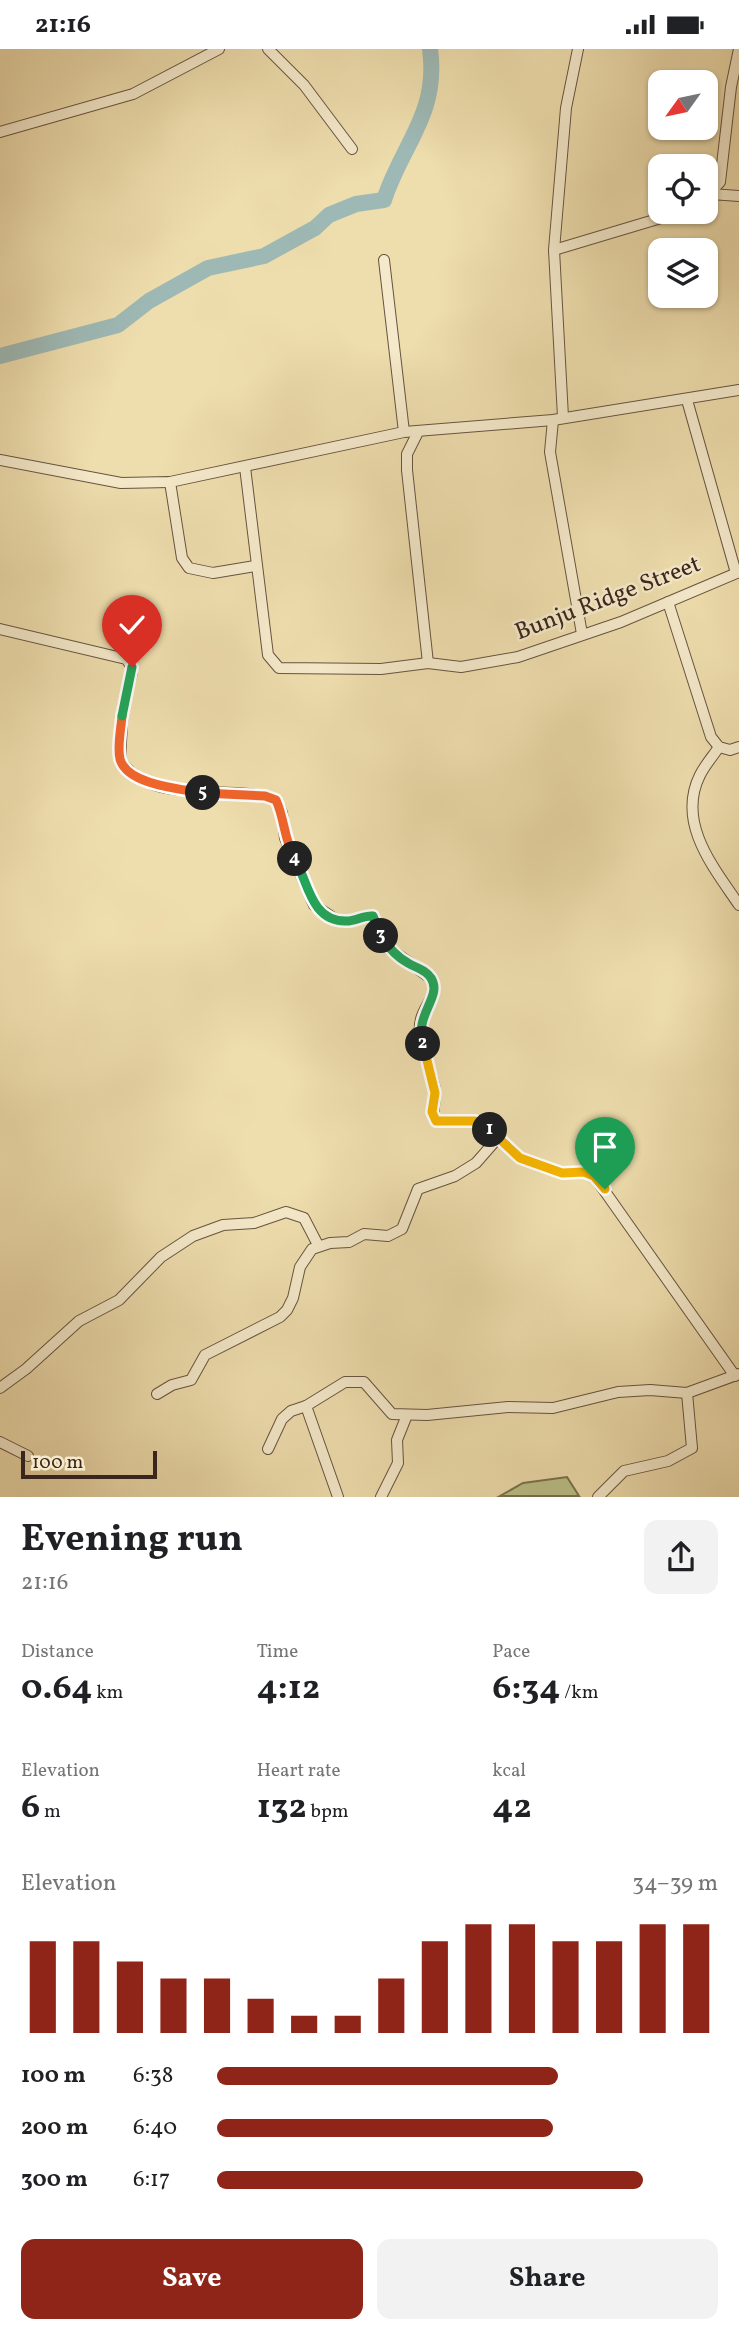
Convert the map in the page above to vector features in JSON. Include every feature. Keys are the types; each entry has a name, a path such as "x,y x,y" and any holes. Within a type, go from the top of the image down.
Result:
{"street":[{"path":"0,132 133,94 219,49"},
{"path":"268,49 304,85 352,149"},
{"path":"578,49 566,108 554,250 558,419 550,452 582,634"},
{"path":"718,184 739,49"},
{"path":"718,197 739,196"},
{"path":"554,250 648,222"},
{"path":"384,260 404,432"},
{"path":"0,460 121,482 170,482 404,432 558,419 739,390"},
{"path":"687,400 738,572"},
{"path":"418,432 407,454 407,470 428,663"},
{"name":"Bunju Ridge Street","path":"245,467 268,655 279,667 381,669 428,663 461,667 518,657 668,602 738,572"},
{"path":"170,482 182,558 188,568 214,573 255,566"},
{"path":"668,602 711,737 719,747 730,750 739,747"},
{"path":"0,629 126,659 132,667 132,673 123,707 120,760 136,777 150,783 208,794 265,796 276,800 282,813 285,838 314,905 322,912 346,922 373,916 390,949 432,979 433,994 421,1020 420,1035 435,1093 432,1112 436,1121 475,1121 487,1127 520,1158 562,1173 584,1172 594,1176 737,1375 687,1393 650,1390 618,1392 553,1408 508,1407 407,1415 392,1414 384,1409 364,1382 345,1382 306,1406 291,1411 282,1419 268,1449"},
{"path":"719,747 700,775 694,817 703,851 739,905"},
{"path":"158,1394 172,1385 191,1380 205,1355 280,1317 293,1298 300,1267 307,1255 318,1245 349,1242 364,1234 388,1236 402,1229 418,1189 455,1176 476,1163 497,1139"},
{"path":"0,1388 26,1369 79,1321 119,1300 161,1257 193,1236 223,1225 254,1223 286,1212 304,1219 318,1245"},
{"path":"598,1496 624,1471 668,1461 692,1448 687,1393"},
{"path":"306,1406 338,1496"},
{"path":"381,1496 398,1464 397,1440 407,1415"},
{"path":"0,1442 28,1456"}],"green space":[{"path":"567,1477 579,1496 500,1496 523,1483"}],"waterway":[{"path":"0,356 118,325 149,301 208,268 264,256 315,228 329,215 356,204 384,200 424,111 431,72 430,49"}],"route":[{"path":"132,667 123,707 120,743 120,760 127,770 150,783 208,794 265,796 276,800 282,813 285,838 314,905 335,919 346,922 373,916 390,949 410,965 426,972 432,979 433,994 421,1020 420,1035 435,1093 432,1112 436,1121 475,1121 487,1127 520,1158 562,1173 584,1172 594,1176 605,1189"}]}
